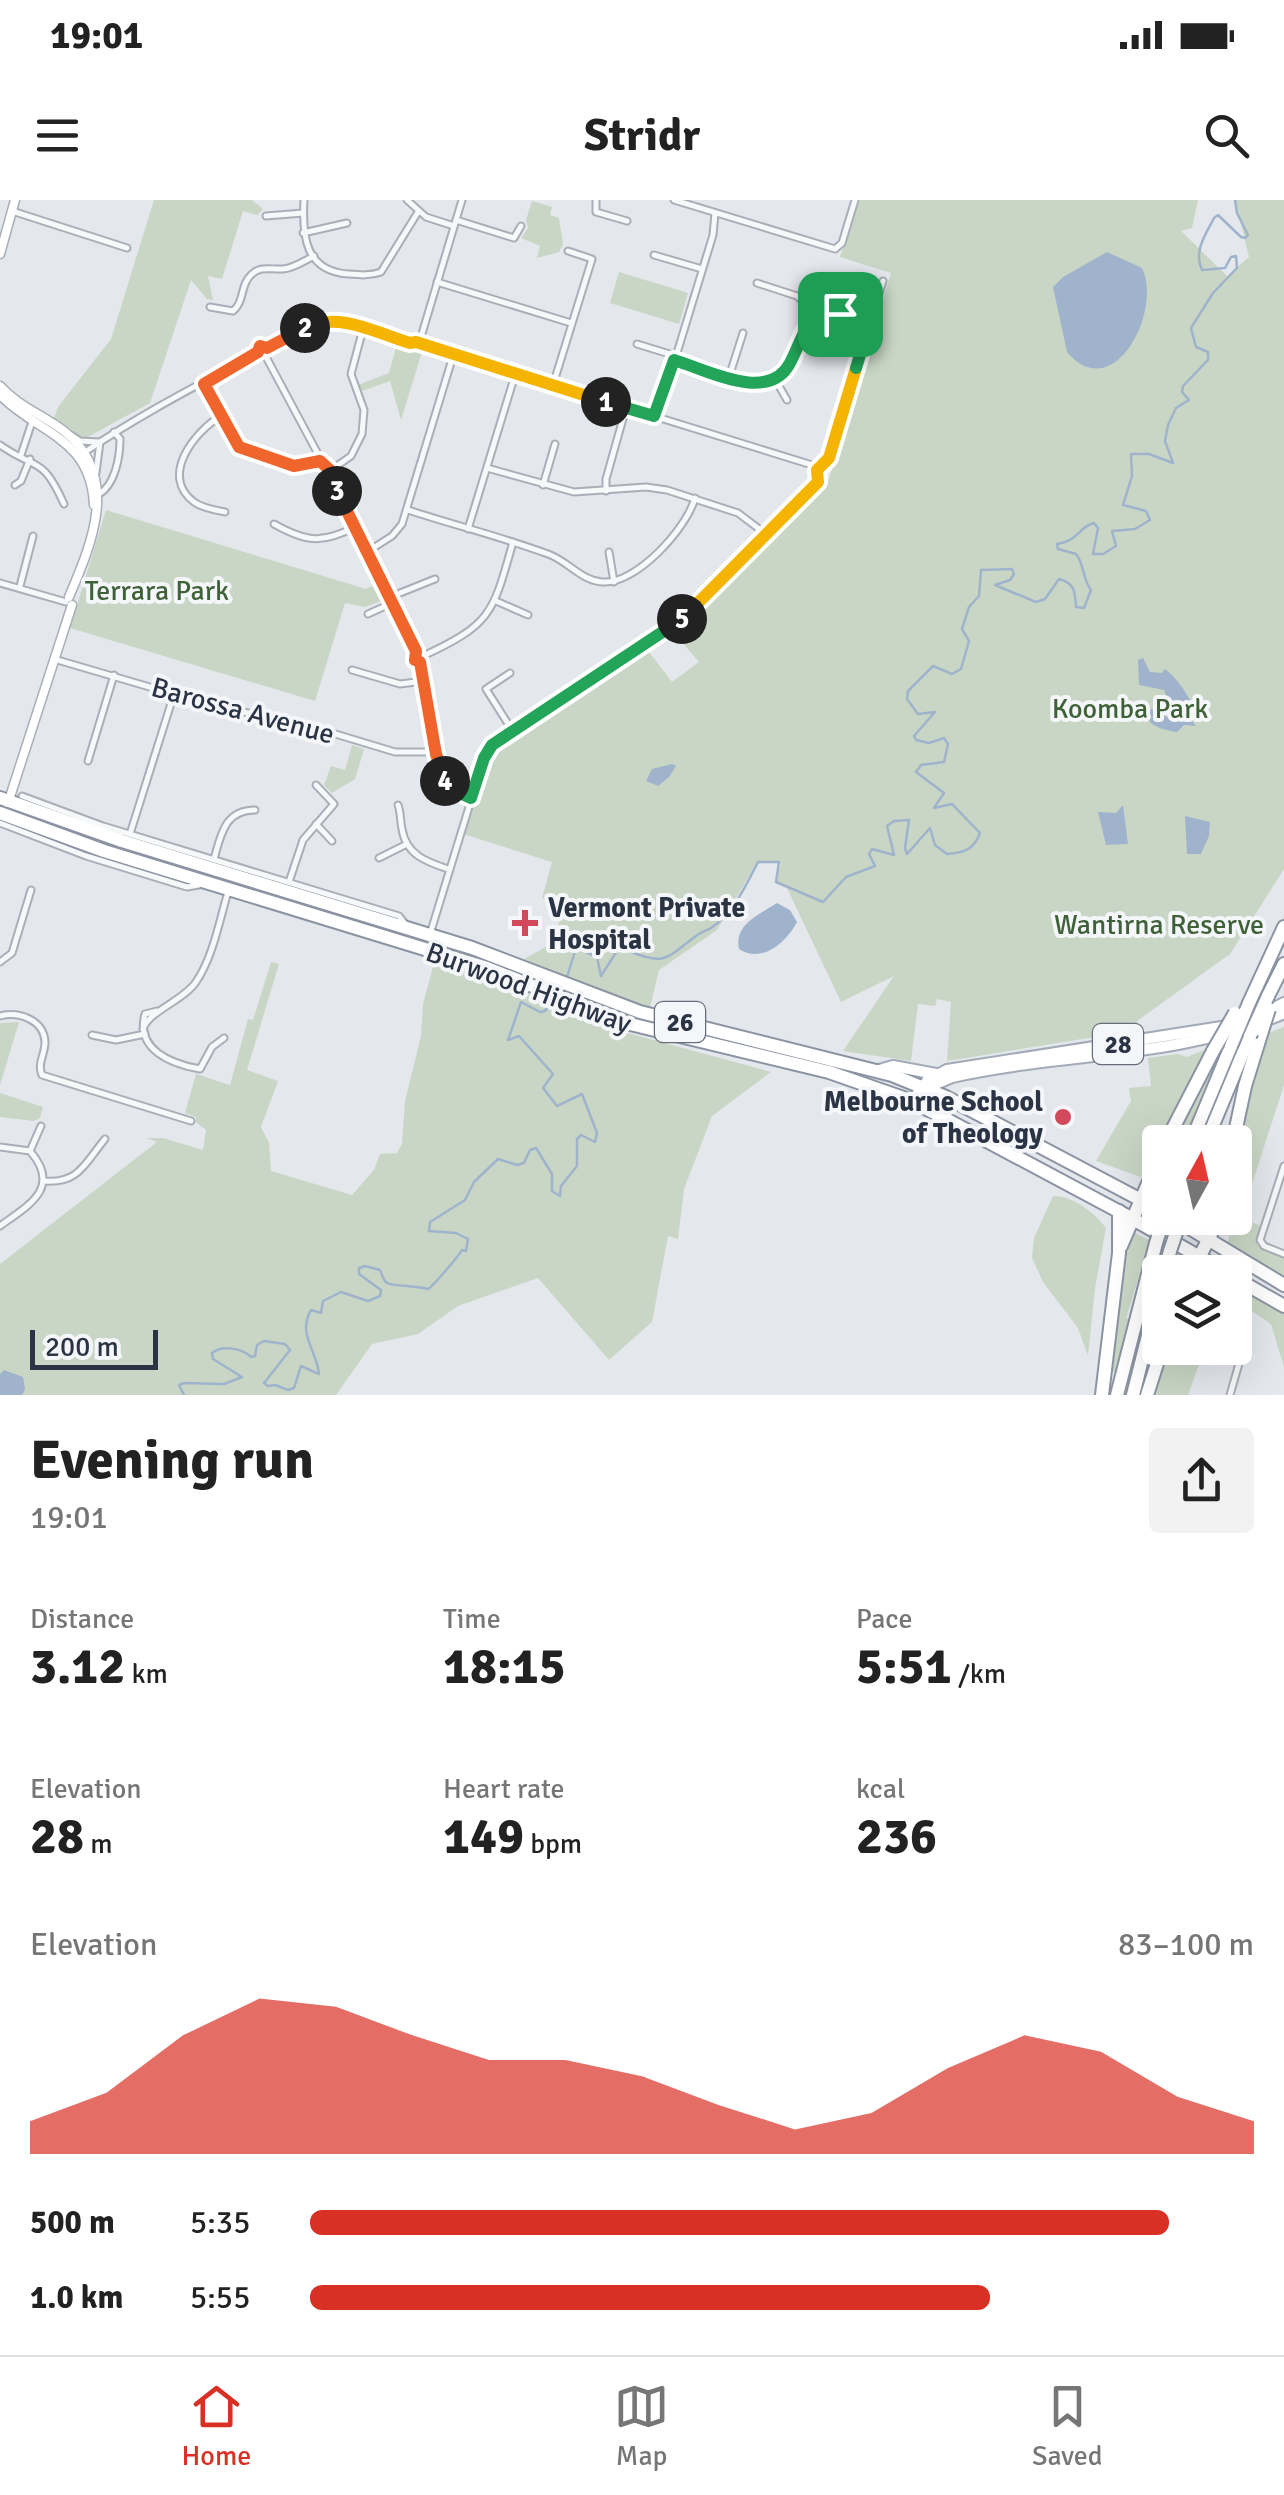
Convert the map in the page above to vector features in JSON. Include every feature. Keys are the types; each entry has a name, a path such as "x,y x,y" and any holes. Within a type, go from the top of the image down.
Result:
{"highway":[{"name":"Burwood Highway","path":"13,801 430,934 552,979 574,996 640,1028 858,1081 915,1102 1196,1255"},
{"name":"Burwood Highway","path":"13,801 104,850 542,990 878,1070 926,1088 1142,1200"},
{"path":"1199,1125 1284,926"},
{"path":"1175,1125 1262,970"},
{"path":"1214,1125 1275,997 1281,970"},
{"path":"1237,1125 1256,1034"},
{"path":"772,1059 783,1046"},
{"path":"1116,1186 1142,1184"},
{"path":"1119,1253 1142,1200"},
{"path":"1102,1395 1119,1253 1120,1212"},
{"path":"1117,1395 1159,1235"},
{"path":"1203,1235 1284,1285"},
{"path":"1200,1255 1210,1235"},
{"path":"1223,1235 1223,1247"},
{"path":"1252,1288 1284,1306"},
{"path":"1133,1395 1142,1359"},
{"path":"1147,1395 1157,1365"}],"main road":[{"name":"28","path":"926,1088 957,1076 1034,1060 1216,1029 1258,1016 1275,997"},
{"name":"28","path":"915,1102 937,1074 956,1068 1204,1040 1284,1013"},
{"path":"878,1070 893,1066 937,1074"},
{"path":"946,1098 957,1076"}],"street":[{"path":"0,246 15,200"},
{"path":"304,200 303,233 319,266 332,273 377,274 418,212"},
{"path":"407,200 418,212 515,241 521,226"},
{"path":"419,341 462,200"},
{"path":"596,200 596,212 627,221"},
{"path":"674,200 835,249 842,243 854,200"},
{"path":"12,211 127,248"},
{"path":"266,216 303,212"},
{"path":"658,418 719,214"},
{"path":"303,233 346,222"},
{"path":"0,254 6,229"},
{"path":"552,386 592,259 568,251"},
{"path":"654,254 702,270"},
{"path":"210,307 233,311 241,303 246,281 254,272 287,269 314,256"},
{"path":"817,470 832,450 883,281"},
{"path":"437,282 571,323"},
{"path":"757,283 797,296 816,315"},
{"path":"637,344 751,384 776,379 790,364 806,326 816,315 831,312 870,323"},
{"path":"81,454 146,412 267,348 319,321 336,321 410,343 419,341 452,356 810,464 817,470 819,478 814,486 683,618 512,730 487,751 426,950"},
{"path":"329,472 350,456 362,434 364,410 351,374 363,329"},
{"path":"729,377 743,333"},
{"path":"262,354 329,472 420,657 435,750 447,784 471,798"},
{"path":"366,552 392,536 408,510 452,356"},
{"path":"468,529 515,375"},
{"path":"776,379 787,400"},
{"path":"204,384 239,447 246,452 294,466 320,461"},
{"path":"0,386 81,454 94,496 94,525"},
{"path":"0,394 80,440 100,442"},
{"path":"606,491 626,408"},
{"path":"221,416 193,438 181,478 184,491 193,501 225,512"},
{"path":"21,455 35,417"},
{"path":"64,431 96,474"},
{"path":"99,494 111,483 121,447 114,432"},
{"path":"13,801 94,525 100,442"},
{"path":"543,485 556,444"},
{"path":"0,445 30,459 53,480 64,504"},
{"path":"15,485 21,481 30,459"},
{"path":"487,468 574,492 646,487 694,498 738,512 767,535"},
{"path":"408,510 553,555 590,579 614,582 636,572 683,525 694,498"},
{"path":"274,524 320,540 355,526"},
{"path":"20,586 34,536"},
{"path":"420,657 476,628 496,601 513,542"},
{"path":"609,552 614,582"},
{"path":"368,614 435,579"},
{"path":"0,583 69,601"},
{"path":"496,601 528,615"},
{"name":"Barossa Avenue","path":"54,656 218,707 299,723 395,752 435,750"},
{"path":"352,670 400,684 424,682"},
{"path":"510,674 486,688 512,730"},
{"path":"88,761 114,675"},
{"path":"130,834 174,694"},
{"path":"289,882 300,846 334,804 316,785"},
{"name":"Burwood Highway","path":"13,801 399,916 406,927"},
{"path":"398,805 406,844 421,859 448,869"},
{"path":"214,859 230,818 240,811 256,810"},
{"name":"Burwood Highway","path":"0,823 187,887 207,882"},
{"path":"316,824 332,841"},
{"path":"379,858 406,844"},
{"path":"104,850 112,864"},
{"path":"0,962 12,953 31,890"},
{"path":"222,1042 210,1050 204,1067 197,1069 160,1056 144,1031 145,1014 165,1009 188,992 203,970 229,890"},
{"path":"0,1018 13,1014 39,1026 44,1038 39,1068 42,1075 192,1120"},
{"path":"92,1035 116,1040 144,1031"},
{"path":"30,1151 42,1126"},
{"path":"44,1180 61,1182 73,1178 104,1138"},
{"path":"0,1147 30,1151 42,1168 44,1180 36,1199 0,1226"},
{"path":"1284,1166 1260,1240 1264,1246 1284,1254"},
{"path":"1230,1395 1239,1365"}],"green space":[{"path":"154,200 252,200 263,209 257,215 243,211 222,279 208,276 213,300 207,299 191,280 150,403 86,438 53,421 58,407 111,339"},
{"path":"858,200 1198,200 1192,228 1181,231 1227,276 1249,257 1235,200 1284,200 1284,869 1230,954 1137,1021 1138,1030 947,1061 951,1002 937,999 935,1006 918,1004 911,1061 843,1051 894,976 841,1002 786,886 775,881 781,864 773,861 756,864 717,930 659,970 650,1007 624,1002 524,959 553,943 564,906 542,898 552,862 463,834 487,757 506,743 649,652 672,682 699,662 675,634 829,479 891,273 840,257"},
{"path":"532,201 552,207 550,215 559,218 563,244 559,252 537,258 540,246 521,238 528,228 526,220"},
{"path":"619,272 688,293 679,324 610,303"},
{"path":"397,344 422,352 401,420 390,381 362,391 358,385 389,373"},
{"name":"Terrara Park","path":"106,510 366,589 376,584 384,600 365,607 345,603 315,701 70,628"},
{"path":"352,745 364,749 355,779 332,793 324,785 331,766 345,770"},
{"path":"271,962 279,964 247,1070 278,1081 261,1127 269,1143 271,1171 352,1195 374,1170 380,1154 397,1153 402,1144 405,1101 434,963 490,978 613,1029 771,1072 712,1116 684,1189 678,1239 668,1236 652,1322 609,1360 538,1278 458,1306 418,1334 372,1344 336,1395 0,1395 0,1264 157,1142 146,1138 163,1138 203,1150 206,1130 196,1122 196,1117 185,1113 196,1074 230,1085 248,1019 253,1020"},
{"path":"19,1022 0,1085 0,1023"},
{"path":"1284,1027 1284,1085 1252,1184 1252,1125 1243,1125 1268,1033"},
{"path":"1207,1049 1171,1125 1142,1125 1141,1177 1096,1161 1131,1101 1129,1088 1151,1086 1148,1058 1178,1054 1187,1057"},
{"path":"1215,1067 1192,1125 1176,1125 1204,1070"},
{"path":"0,1093 43,1107 40,1118 34,1121 0,1117"},
{"path":"1053,1196 1083,1206 1106,1228 1088,1356 1078,1328 1043,1282 1032,1258 1034,1238"},
{"path":"1252,1222 1264,1227 1261,1244 1284,1254 1284,1286 1252,1266 1252,1255 1235,1255 1227,1250 1229,1235 1252,1235"},
{"path":"1131,1231 1150,1241 1146,1255 1142,1255 1115,1373 1111,1368 1122,1264"},
{"path":"1252,1288 1284,1306 1284,1367 1271,1324 1252,1311"},
{"path":"1165,1365 1199,1365 1188,1395 1154,1395"}],"water":[{"path":"1107,252 1142,268 1147,286 1146,307 1130,347 1116,361 1101,368 1084,366 1067,352 1053,287"},
{"path":"1143,658 1150,672 1162,673 1165,669 1178,682 1192,704 1190,718 1196,726 1184,725 1177,732 1149,721 1144,703 1171,718 1181,709 1180,704 1167,699 1164,690 1139,685 1138,660"},
{"path":"676,766 658,786 646,781 652,769"},
{"path":"1123,805 1128,844 1106,845 1098,812 1116,813"},
{"path":"1185,816 1210,822 1201,854 1187,854"},
{"path":"777,903 790,910 797,922 786,937 764,953 739,949 744,927"},
{"path":"4,1370 23,1377 22,1395 0,1395 0,1374"}],"waterway":[{"path":"567,977 576,948 597,957 601,976 624,940 629,942 632,952 653,959 667,957 726,915 758,862 779,862 776,882 823,902 846,877 875,866 869,854 872,849 894,855 887,826 894,821 909,820 907,854 930,828 935,845 947,854 963,851 975,843 980,833 952,804 934,808 944,793 916,772 921,765 944,762 948,744 944,738 929,743 916,740 914,736 935,712 918,714 907,699 908,691 933,666 952,674 961,669 969,641 962,629 969,607 979,596 981,570 1012,569 1010,580 995,585 1036,602 1045,599 1059,579 1073,589 1076,607 1084,608 1091,590 1081,563 1076,554 1058,549 1057,544 1094,523 1098,528 1093,554 1103,554 1116,546 1112,531 1135,529 1150,520 1146,511 1123,505 1132,476 1131,454 1149,454 1173,463 1165,441 1168,425 1176,408 1189,400 1182,392 1183,386 1208,360 1208,352 1196,347 1191,328 1213,293 1237,268 1236,256 1231,257 1225,268 1202,270 1200,249 1218,215 1241,237 1248,235 1235,200"},
{"path":"184,1395 179,1385 184,1383 224,1384 242,1377 213,1359 212,1353 232,1349 251,1357 264,1341 285,1344 290,1350 264,1383 268,1386 294,1388 301,1366 319,1374 307,1335 311,1310 321,1313 323,1301 341,1292 368,1301 380,1296 381,1290 359,1274 359,1268 365,1266 380,1270 387,1283 428,1289 462,1250 466,1251 468,1239 456,1233 429,1231 430,1222 465,1200 474,1182 498,1159 517,1165 524,1163 530,1150 536,1148 552,1174 552,1191 560,1196 561,1186 577,1166 577,1139 581,1135 595,1142 597,1133 582,1094 557,1106 543,1088 553,1074 519,1036 508,1040 521,1002 540,1012 552,1001"}],"place":[{"name":"Vermont Private Hospital","path":"525,923"},
{"name":"Melbourne School of Theology","path":"1063,1117"}],"route":[{"path":"840,314 870,323 832,450 817,470 818,482 683,618 492,745 471,798 447,784 442,776 420,662 415,660 416,651 331,480 332,472 320,461 294,466 246,452 239,447 204,384 258,352 260,346 267,348 328,320 416,342 654,416 674,360 751,384 767,382 776,379 790,364 806,326 816,315 840,314"}],"park label":[{"name":"Koomba Park","path":"1130,708"},
{"name":"Wantirna Reserve","path":"1159,924"}]}
